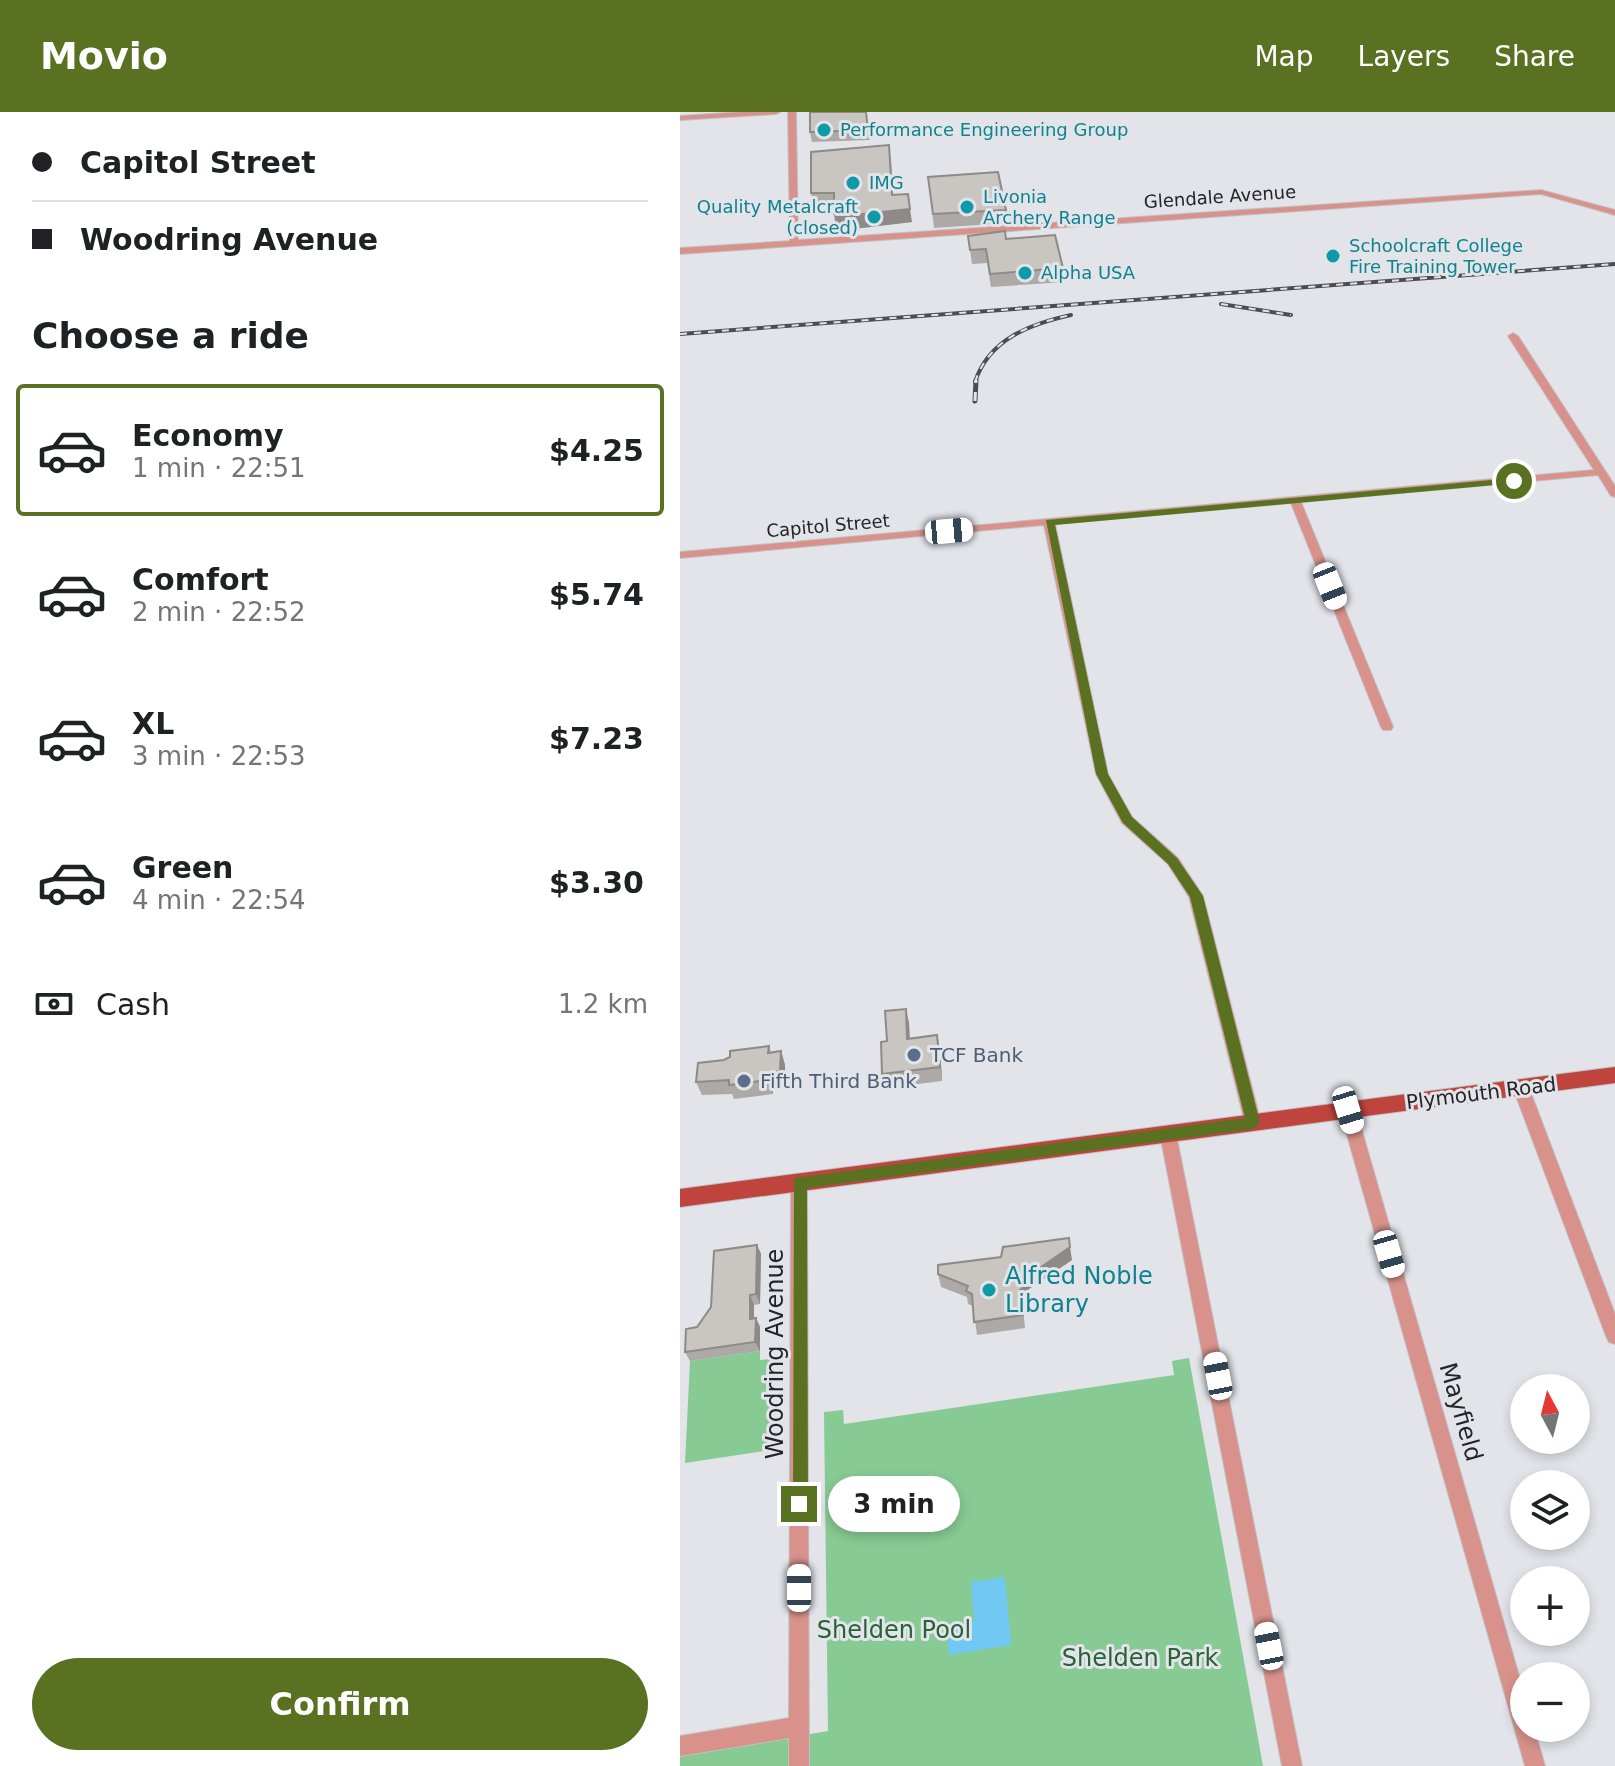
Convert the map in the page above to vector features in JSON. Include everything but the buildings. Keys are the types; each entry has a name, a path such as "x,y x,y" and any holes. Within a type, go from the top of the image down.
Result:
{"main road":[{"name":"Plymouth Road","path":"680,1198 1615,1075"}],"street":[{"path":"680,118 776,112"},
{"path":"792,112 794,243"},
{"name":"Glendale Avenue","path":"680,251 1541,192 1615,213"},
{"path":"1513,336 1615,494"},
{"name":"Capitol Street","path":"680,555 1601,472"},
{"path":"1295,501 1387,727"},
{"path":"1049,522 1102,774 1127,820 1173,861 1196,896 1253,1123"},
{"path":"1521,1088 1615,1336"},
{"name":"Mayfield","path":"1348,1110 1510,1679"},
{"path":"1168,1134 1292,1766"},
{"name":"Woodring Avenue","path":"799,1182 799,1766"},
{"path":"680,1746 799,1726"},
{"name":"Mayfield","path":"1528,1742 1535,1766"}],"green space":[{"path":"760,1351 760,1360 771,1359 770,1450 685,1463 690,1361"},
{"name":"Shelden Park","path":"1189,1358 1263,1766 680,1766 680,1756 828,1731 824,1412 843,1410 844,1424 1174,1375 1172,1361"}],"water":[{"path":"1005,1577 1011,1645 949,1655 947,1627 974,1622 971,1582"}],"railway":[{"path":"680,334 1615,264"},
{"path":"1221,304 1291,315"},
{"path":"975,382 981,367 1001,344 1026,329 1071,315"},
{"path":"975,401 976,380"}],"place":[{"name":"Performance Engineering Group","path":"824,130"},
{"name":"IMG","path":"853,183"},
{"name":"Livonia Archery Range","path":"967,207"},
{"name":"Quality Metalcraft (closed)","path":"874,217"},
{"name":"Schoolcraft College Fire Training Tower","path":"1333,256"},
{"name":"Alpha USA","path":"1025,273"},
{"name":"TCF Bank","path":"914,1055"},
{"name":"Fifth Third Bank","path":"744,1081"},
{"name":"Alfred Noble Library","path":"989,1290"}],"route":[{"path":"799,1504 799,1182 1253,1123 1196,896 1173,861 1127,820 1102,774 1049,522 1514,481"}],"park label":[{"name":"Shelden Pool","path":"894,1630"}]}
